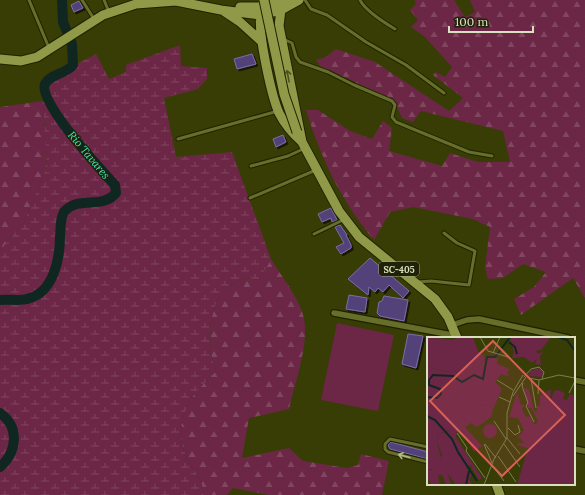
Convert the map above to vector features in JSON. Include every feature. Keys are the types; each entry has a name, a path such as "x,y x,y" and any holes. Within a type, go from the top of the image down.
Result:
{"main road":[{"path":"0,59 21,61 30,59 49,50 95,19 109,12 131,5 176,1 221,10 263,7 293,0"},
{"path":"200,5 263,7 281,10 299,0"},
{"name":"SC-405","path":"263,7 261,41 278,111 290,131 303,145"},
{"name":"SC-405","path":"263,7 284,94 297,132 345,219 366,243 416,282 435,299 452,325 457,337"},
{"path":"221,10 240,22 261,41"},
{"path":"281,10 279,22 281,38 303,145"},
{"path":"496,485 501,495"}],"street":[{"path":"334,313 457,337"},
{"path":"452,325 467,320 479,319 563,337"},
{"path":"575,380 585,382"},
{"path":"575,449 585,451"}],"lane":[{"path":"29,0 49,50"},
{"path":"82,0 95,19"},
{"path":"104,0 109,12"},
{"path":"305,0 311,9 327,15 366,42 406,64 444,93"},
{"path":"360,0 362,4 376,16 395,29"},
{"path":"281,38 292,43 296,57 300,62 328,72 354,86 392,101 395,105 392,117 396,122 469,152 492,156"},
{"path":"178,140 278,111"},
{"path":"251,166 288,156 303,145"},
{"path":"250,198 317,170"},
{"path":"314,234 345,219"},
{"path":"416,282 431,281 469,285 475,251 457,244 444,233"},
{"path":"427,447 390,439 385,444 388,452 427,462"}],"green space":[{"path":"415,0 454,0 465,17 475,12 470,0 585,0 585,298 573,278 521,315 514,299 534,287 546,272 523,264 503,278 488,279 485,268 490,227 473,219 413,207 390,212 374,240 362,225 342,194 325,162 306,110 318,110 350,131 372,139 383,121 392,128 389,151 442,166 450,153 478,162 510,162 503,131 421,111 413,122 402,118 394,100 320,66 316,60 326,57 336,49 375,62 449,111 463,98 433,75 436,72 445,77 452,67 425,37 411,27 418,20 410,10 416,4"},
{"path":"180,45 181,66 207,68 207,79 198,89 164,98 176,157 232,152 271,259 259,280 244,278 228,287 216,302 211,320 210,351 216,371 193,395 185,412 181,434 186,456 202,484 204,495 0,495 0,251 24,222 47,167 43,101 47,76 71,67 96,54 109,79 126,72 126,65"},
{"path":"43,101 47,167 24,222 0,251 0,107"},
{"path":"271,259 291,290 301,309 305,332 302,359 289,409 249,418 242,458 289,448 303,461 347,468 358,465 361,454 389,461 382,495 269,495 233,488 227,495 204,495 202,484 188,461 181,434 183,419 193,395 216,371 210,351 211,320 216,302 228,287 244,278 259,280"},
{"path":"337,323 394,335 378,411 321,400"}],"building":[{"path":"79,1 83,8 74,12 71,5"},
{"path":"252,54 256,64 237,69 234,59"},
{"path":"283,135 286,142 276,147 273,139"},
{"path":"331,208 337,220 332,222 331,218 322,222 318,214"},
{"path":"340,225 347,235 351,245 351,248 341,254 336,247 344,243 335,227"},
{"path":"370,258 409,291 403,298 389,285 383,292 378,288 375,292 369,287 368,295 348,279"},
{"path":"349,295 367,298 365,312 346,309"},
{"path":"384,296 408,300 404,321 380,316 377,313 379,302 382,301"},
{"path":"408,334 423,336 416,368 402,364"},
{"path":"391,442 427,452 427,459 390,449 388,445"}],"waterway":[{"name":"Rio Tavares","path":"0,300 27,299 44,290 54,274 57,264 60,245 61,220 64,212 76,204 104,201 116,193 115,185 72,136 60,120 45,93 45,84 47,81 73,65 72,44 63,22 62,0"},
{"name":"Rio Tavares","path":"0,413 11,425 14,440 10,454 0,467"}]}
